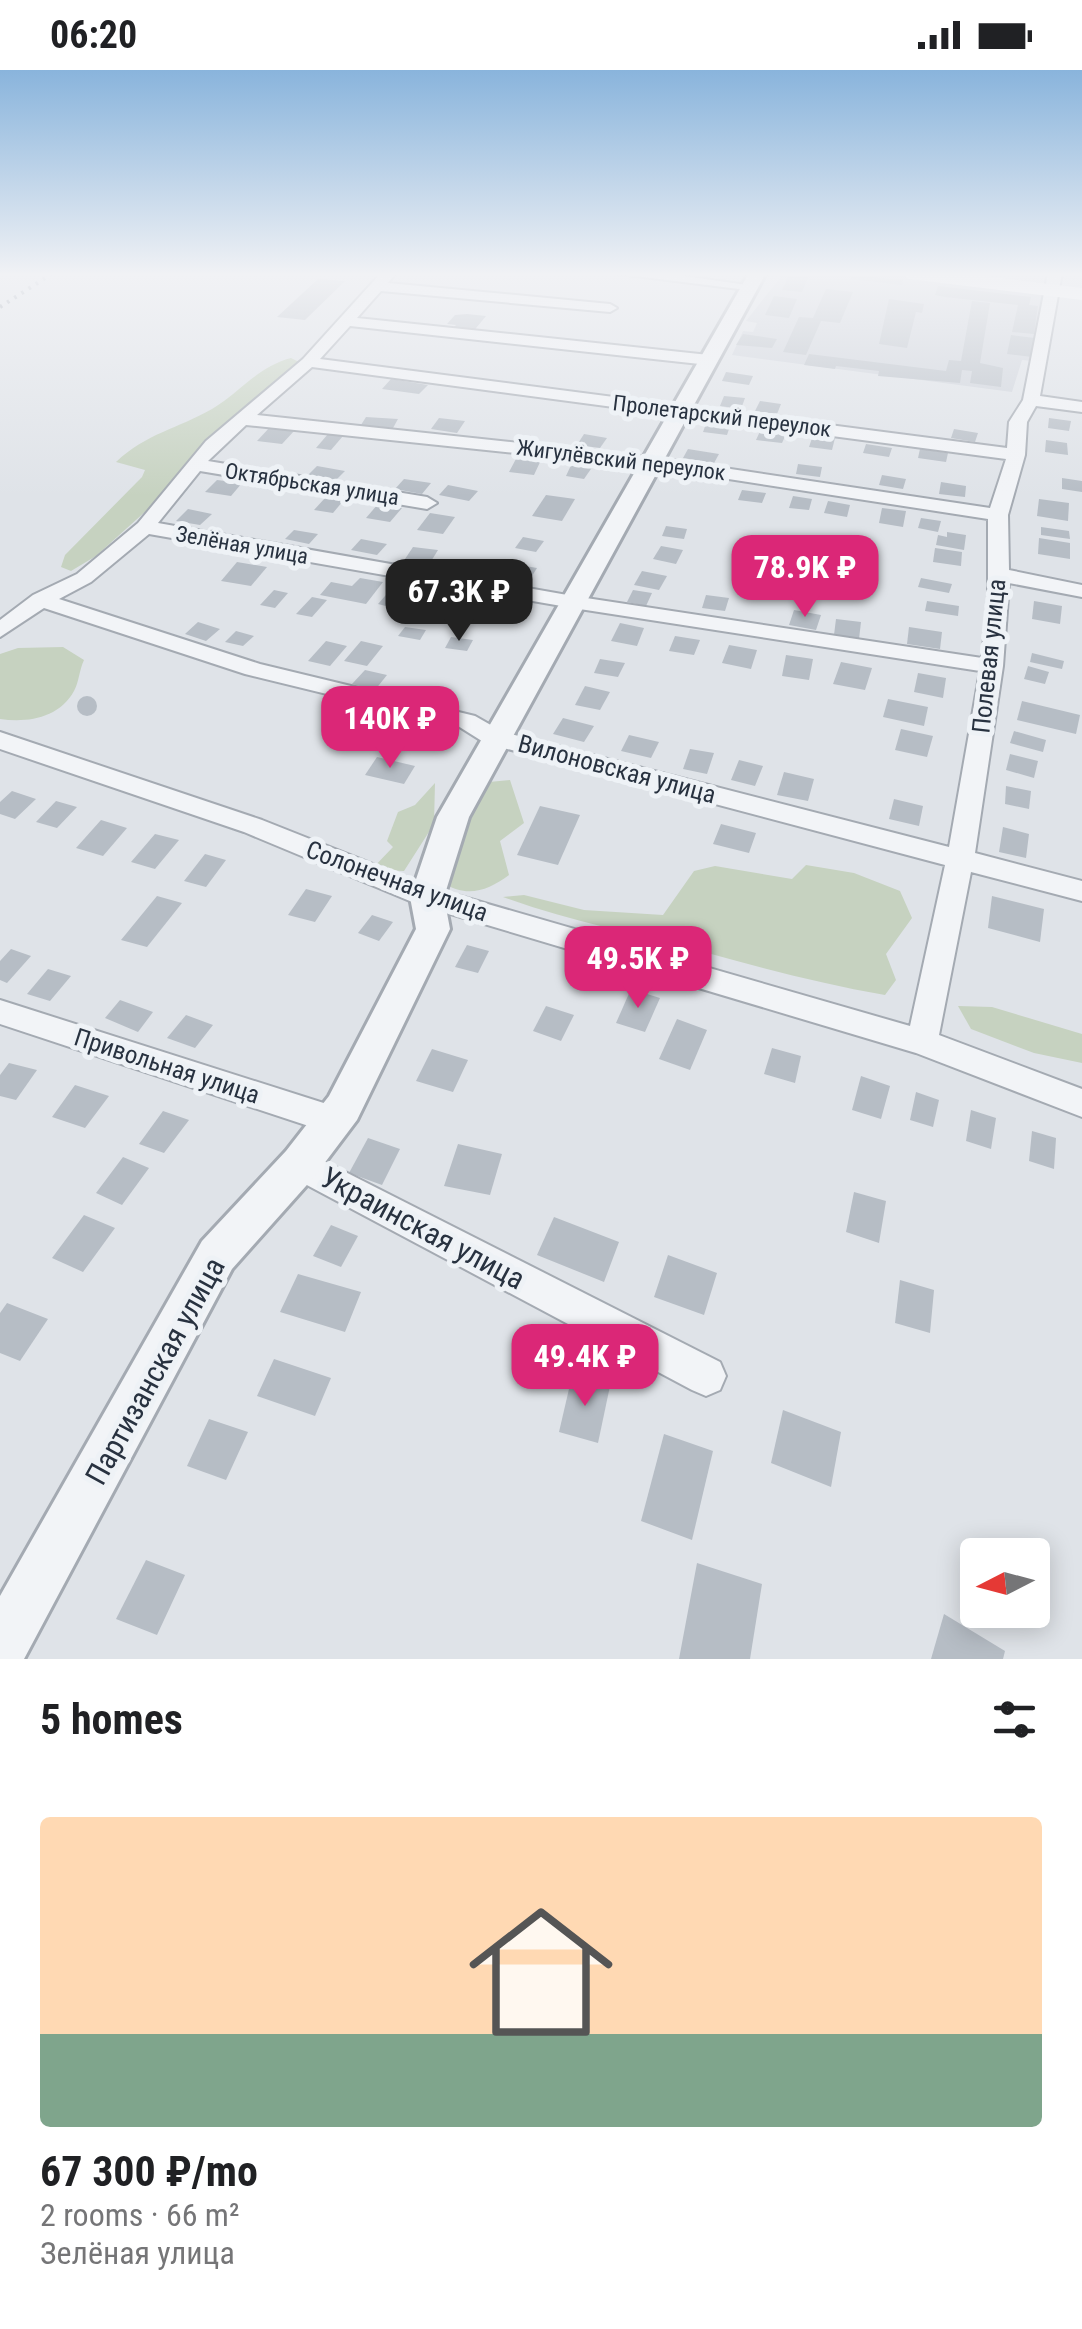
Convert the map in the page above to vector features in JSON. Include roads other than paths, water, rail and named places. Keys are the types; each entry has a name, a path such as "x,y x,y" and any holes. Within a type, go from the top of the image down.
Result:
{"street":[{"name":"Октябрьская улица","path":"0,630 41,600 84,578 145,527 212,445 324,347"},
{"path":"590,347 709,360"},
{"name":"Партизанская улица","path":"0,1649 218,1255 300,1164 333,1120 433,929 427,897 452,817 716,347"},
{"name":"Полевая улица","path":"922,1042 960,858 992,666 998,515 1016,455 1018,422 1030,400 1041,347"},
{"name":"Пролетарский переулок","path":"310,362 1016,455"},
{"path":"1030,400 1082,408"},
{"name":"Жигулёвский переулок","path":"242,418 651,462 998,515"},
{"name":"Октябрьская улица","path":"198,465 427,503"},
{"name":"Зелёная улица","path":"145,527 573,602 992,666"},
{"path":"998,574 1082,591"},
{"name":"Вилоновская улица","path":"41,600 253,669 466,721 494,738 1082,891"},
{"name":"Солонечная улица","path":"0,740 252,826 427,897 922,1042 1082,1103"},
{"name":"Привольная улица","path":"0,1012 333,1120"},
{"name":"Украинская улица","path":"300,1164 706,1376"}]}
